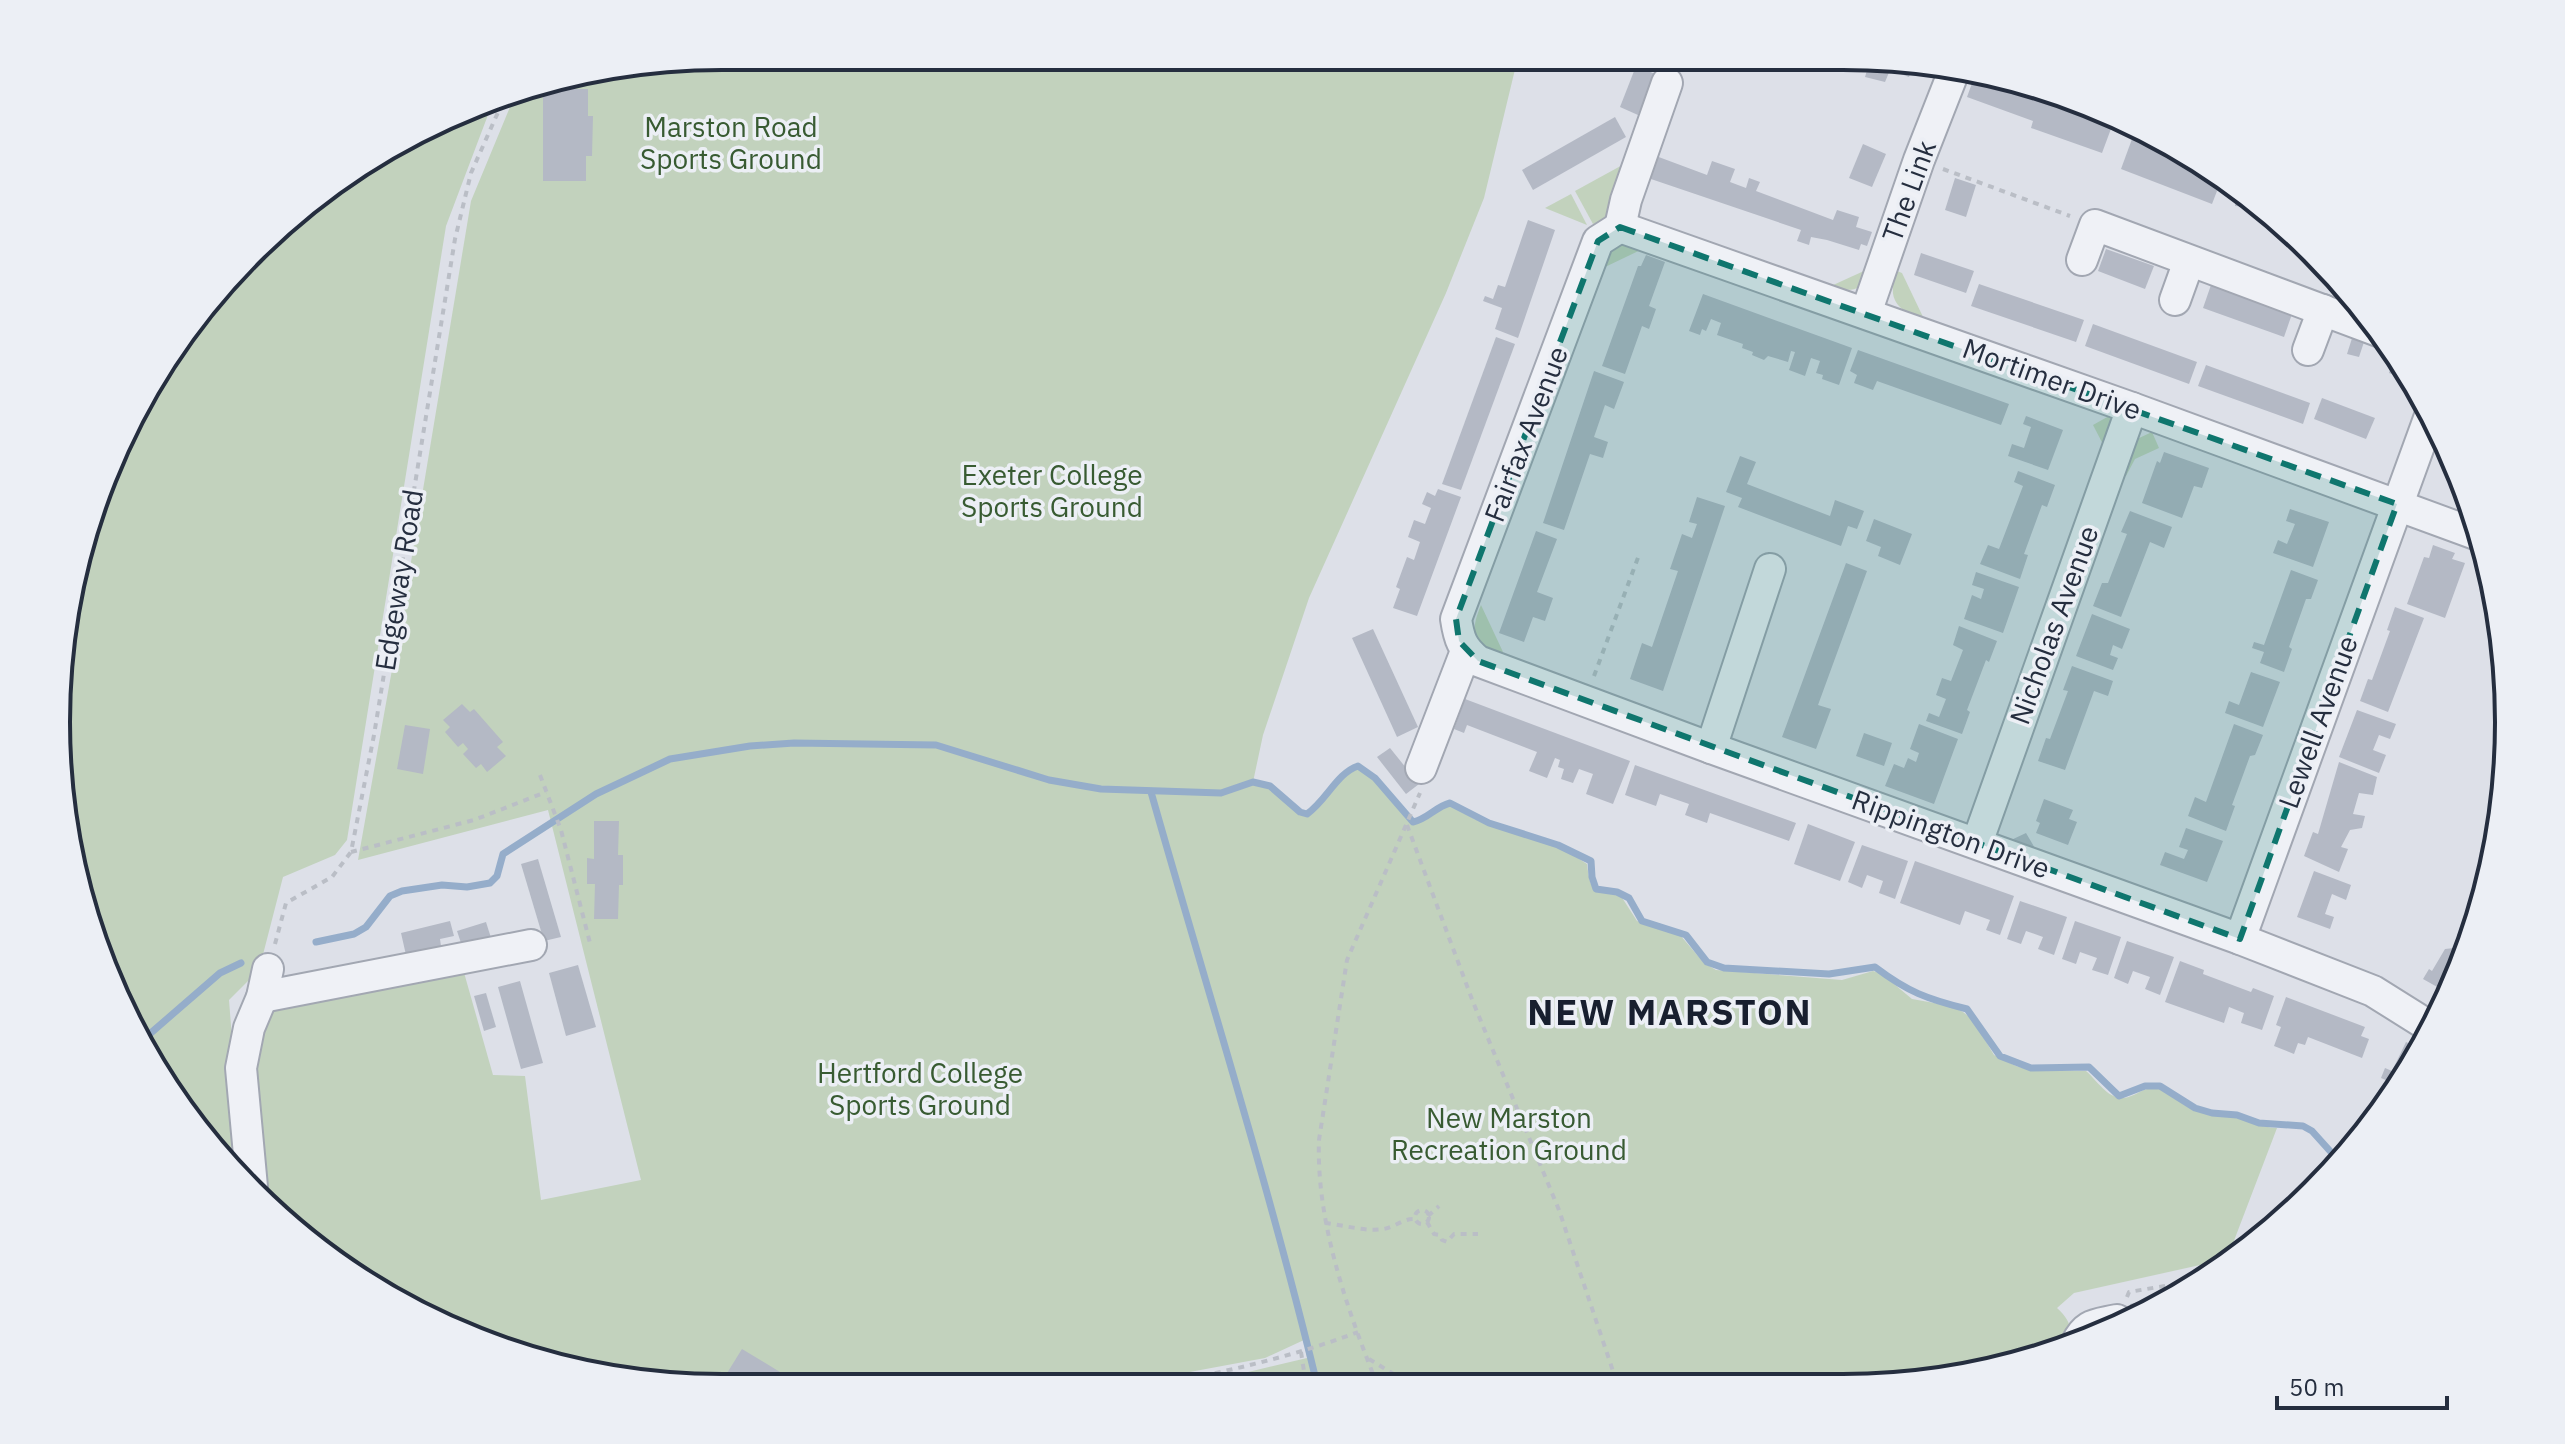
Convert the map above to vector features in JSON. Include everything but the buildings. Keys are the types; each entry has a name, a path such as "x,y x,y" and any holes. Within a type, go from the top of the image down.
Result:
{"street":[{"name":"The Link","path":"1866,313 1951,80"},
{"path":"1620,227 1626,200 1667,83"},
{"path":"2082,260 2095,225 2359,324"},
{"name":"Mortimer Drive","path":"1620,227 2466,530"},
{"name":"Fairfax Avenue","path":"1466,651 1459,641 1456,619 1598,241 1620,227"},
{"path":"2175,300 2189,261"},
{"path":"2308,350 2323,310"},
{"name":"Nicholas Avenue","path":"1977,843 2132,408"},
{"name":"Lewell Avenue","path":"2240,939 2425,429"},
{"path":"1711,748 1770,569"},
{"path":"1421,768 1466,651"},
{"name":"Rippington Drive","path":"1466,651 1478,661 1711,748 2240,939 2373,991 2422,1022"},
{"path":"251,1172 241,1068 249,1028 268,973 531,945"}],"path":[{"name":"Edgeway Road","path":"351,852 374,735 455,239 471,173 499,110"},
{"path":"1919,160 2095,225"},
{"path":"1585,701 1639,555"},
{"path":"540,775 557,821 590,943"},
{"path":"268,973 286,903 332,877 351,852 474,820 546,792"},
{"path":"1373,1374 1325,1223 1318,1169 1319,1140 1344,974 1353,946 1413,809"},
{"path":"1407,825 1473,1002 1559,1210 1614,1374"},
{"path":"1325,1223 1378,1229 1395,1226 1409,1218 1421,1224 1439,1206"},
{"path":"1415,1219 1419,1211 1425,1211 1434,1234 1447,1242 1454,1234 1478,1234"},
{"path":"2121,1312 2129,1292 2173,1285"},
{"path":"1212,1374 1314,1349 1358,1332"},
{"path":"1301,1352 1304,1374"},
{"path":"1367,1357 1394,1374"}],"highlighted area":[{"path":"1620,227 2397,504 2240,939 1478,661 1459,641 1456,619 1598,241"}],"green space":[{"path":"722,70 1515,70 1484,198 1446,293 1309,598 1263,735 1253,782 1270,786 1300,812 1307,813 1343,775 1358,766 1375,778 1413,822 1450,803 1474,819 1558,845 1587,864 1595,889 1621,896 1637,921 1680,935 1704,963 1716,970 1842,980 1873,971 1882,974 1912,999 1951,1006 1963,1012 1973,1020 1994,1055 2016,1066 2030,1070 2086,1071 2106,1091 2117,1097 2124,1098 2155,1088 2198,1111 2235,1116 2277,1128 2233,1244 2205,1264 2074,1293 2057,1308 2070,1326 2070,1333 2053,1339 1970,1361 1886,1373 1240,1374 1307,1358 1304,1340 1265,1358 1179,1374 679,1373 553,1352 472,1324 396,1287 325,1239 264,1186 256,1098 259,1044 274,1005 463,969 493,1075 525,1076 541,1200 641,1180 548,810 358,860 471,201 511,106 553,92 637,76"},
{"path":"488,114 446,226 347,840 335,855 283,877 259,970 229,1000 242,1162 205,1119 157,1048 120,972 92,891 76,807 70,722 76,637 92,553 120,472 157,396 205,325 232,292 292,232 360,180 434,137"},
{"path":"1637,157 1621,213 1593,224 1575,191"},
{"path":"1571,194 1587,225 1545,208"},
{"path":"1619,240 1651,245 1603,268 1605,252"},
{"path":"1877,265 1873,280 1862,286 1848,290 1831,286"},
{"path":"1897,271 1902,273 1924,319 1907,312 1896,302 1893,289"},
{"path":"2109,416 2115,426 2107,452 2093,425"},
{"path":"2152,432 2159,448 2135,459 2126,476 2123,475 2137,439"},
{"path":"1481,605 1503,652 1484,647 1476,638 1475,623"}],"waterway":[{"path":"316,942 354,934 366,927 390,896 402,891 490,883 497,876 503,854 596,794 670,759 750,746 794,743 936,745 1049,780 1101,789 1221,793 1253,782 1270,786 1300,812 1307,814 1344,775 1358,766 1375,778 1413,822 1450,803 1489,823 1558,845 1591,861 1596,889 1617,892 1629,898 1642,921 1686,935 1707,962 1724,968 1829,974 1875,967 1918,994 1967,1009 2000,1056 2031,1068 2089,1067 2119,1096 2145,1086 2160,1086 2195,1108 2212,1113 2237,1115 2259,1123 2303,1126 2312,1131 2332,1153"},
{"path":"1151,792 1258,1161 1314,1374"},
{"path":"150,1034 220,973 241,963"}],"district":[{"name":"NEW MARSTON","path":"1670,1012"}],"park label":[{"name":"Marston Road Sports Ground","path":"731,143"},
{"name":"Exeter College Sports Ground","path":"1052,491"},
{"name":"Hertford College Sports Ground","path":"920,1089"},
{"name":"New Marston Recreation Ground","path":"1509,1134"}]}
